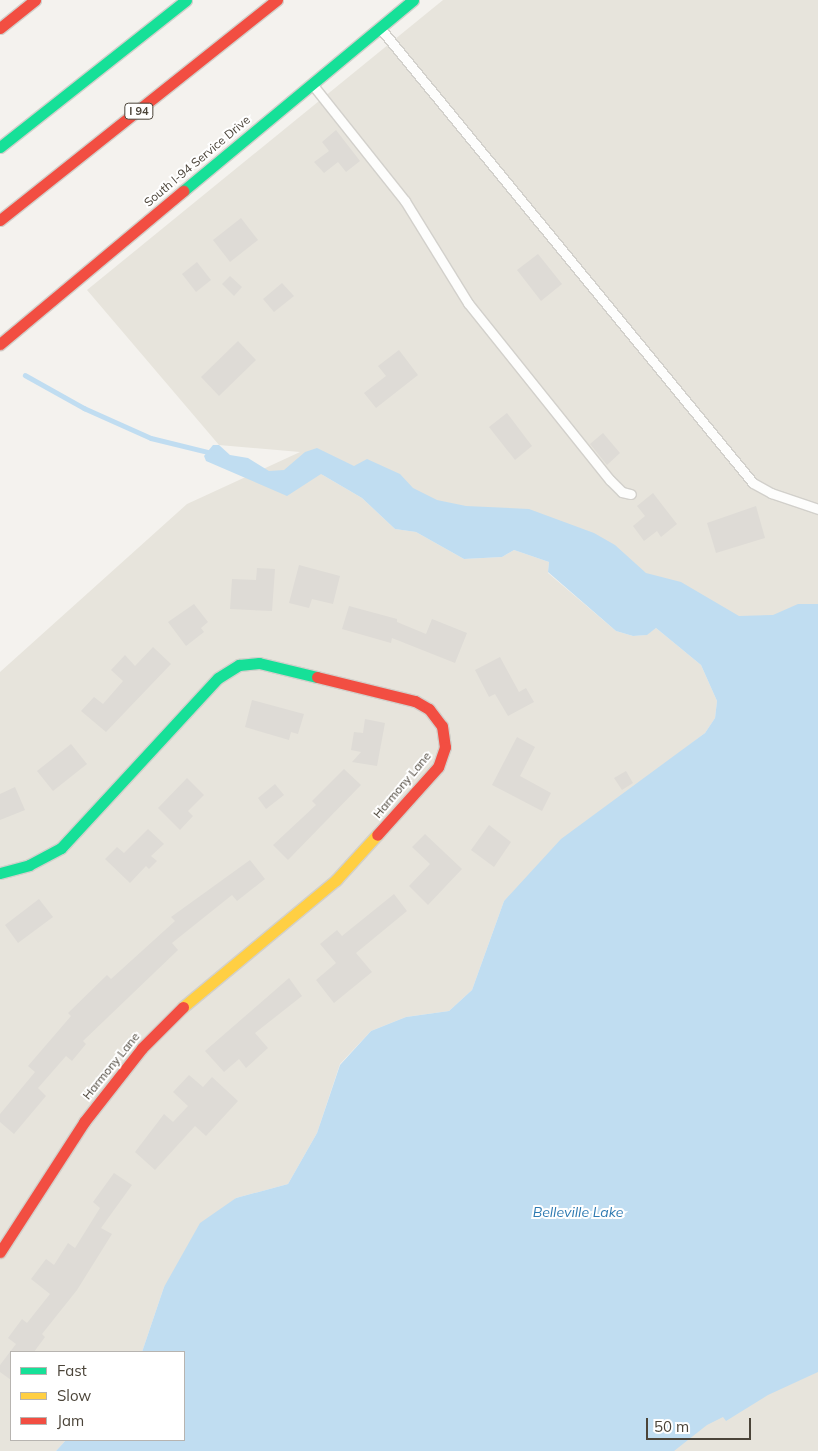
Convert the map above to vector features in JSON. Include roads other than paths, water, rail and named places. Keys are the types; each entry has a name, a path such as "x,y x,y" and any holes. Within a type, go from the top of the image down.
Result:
{"main road":[{"path":"0,28 35,0"},
{"path":"0,147 186,0"},
{"name":"I 94","path":"0,220 277,0"},
{"name":"South I-94 Service Drive","path":"0,344 413,0"},
{"name":"Harmony Lane","path":"0,873 30,865 61,848 218,678 239,665 259,663 415,701 429,709 442,726 445,747 438,767 336,880 187,1004 142,1048 84,1122 0,1252"}],"lane":[{"path":"379,28 753,483 771,493 818,509"},
{"path":"312,84 405,201 468,303 610,480 622,492 632,494"}],"water":[{"name":"Belleville Lake","path":"213,445 219,445 230,455 248,458 269,471 284,470 305,452 317,448 354,466 367,459 400,474 413,488 437,500 466,506 529,509 594,533 615,545 646,573 681,582 739,616 773,615 798,604 818,604 818,1372 768,1395 726,1421 723,1417 707,1425 674,1451 56,1451 65,1441 185,1441 185,1351 142,1351 164,1287 200,1223 236,1198 288,1184 317,1133 340,1065 371,1031 406,1017 449,1011 472,990 504,901 561,839 705,733 715,718 717,701 701,665 656,628 647,635 633,636 616,631 548,572 549,562 514,550 502,557 464,559 416,532 395,529 362,498 321,474 287,496 206,461 204,456"}],"waterway":[{"path":"25,375 84,408 151,438 212,453"}]}
